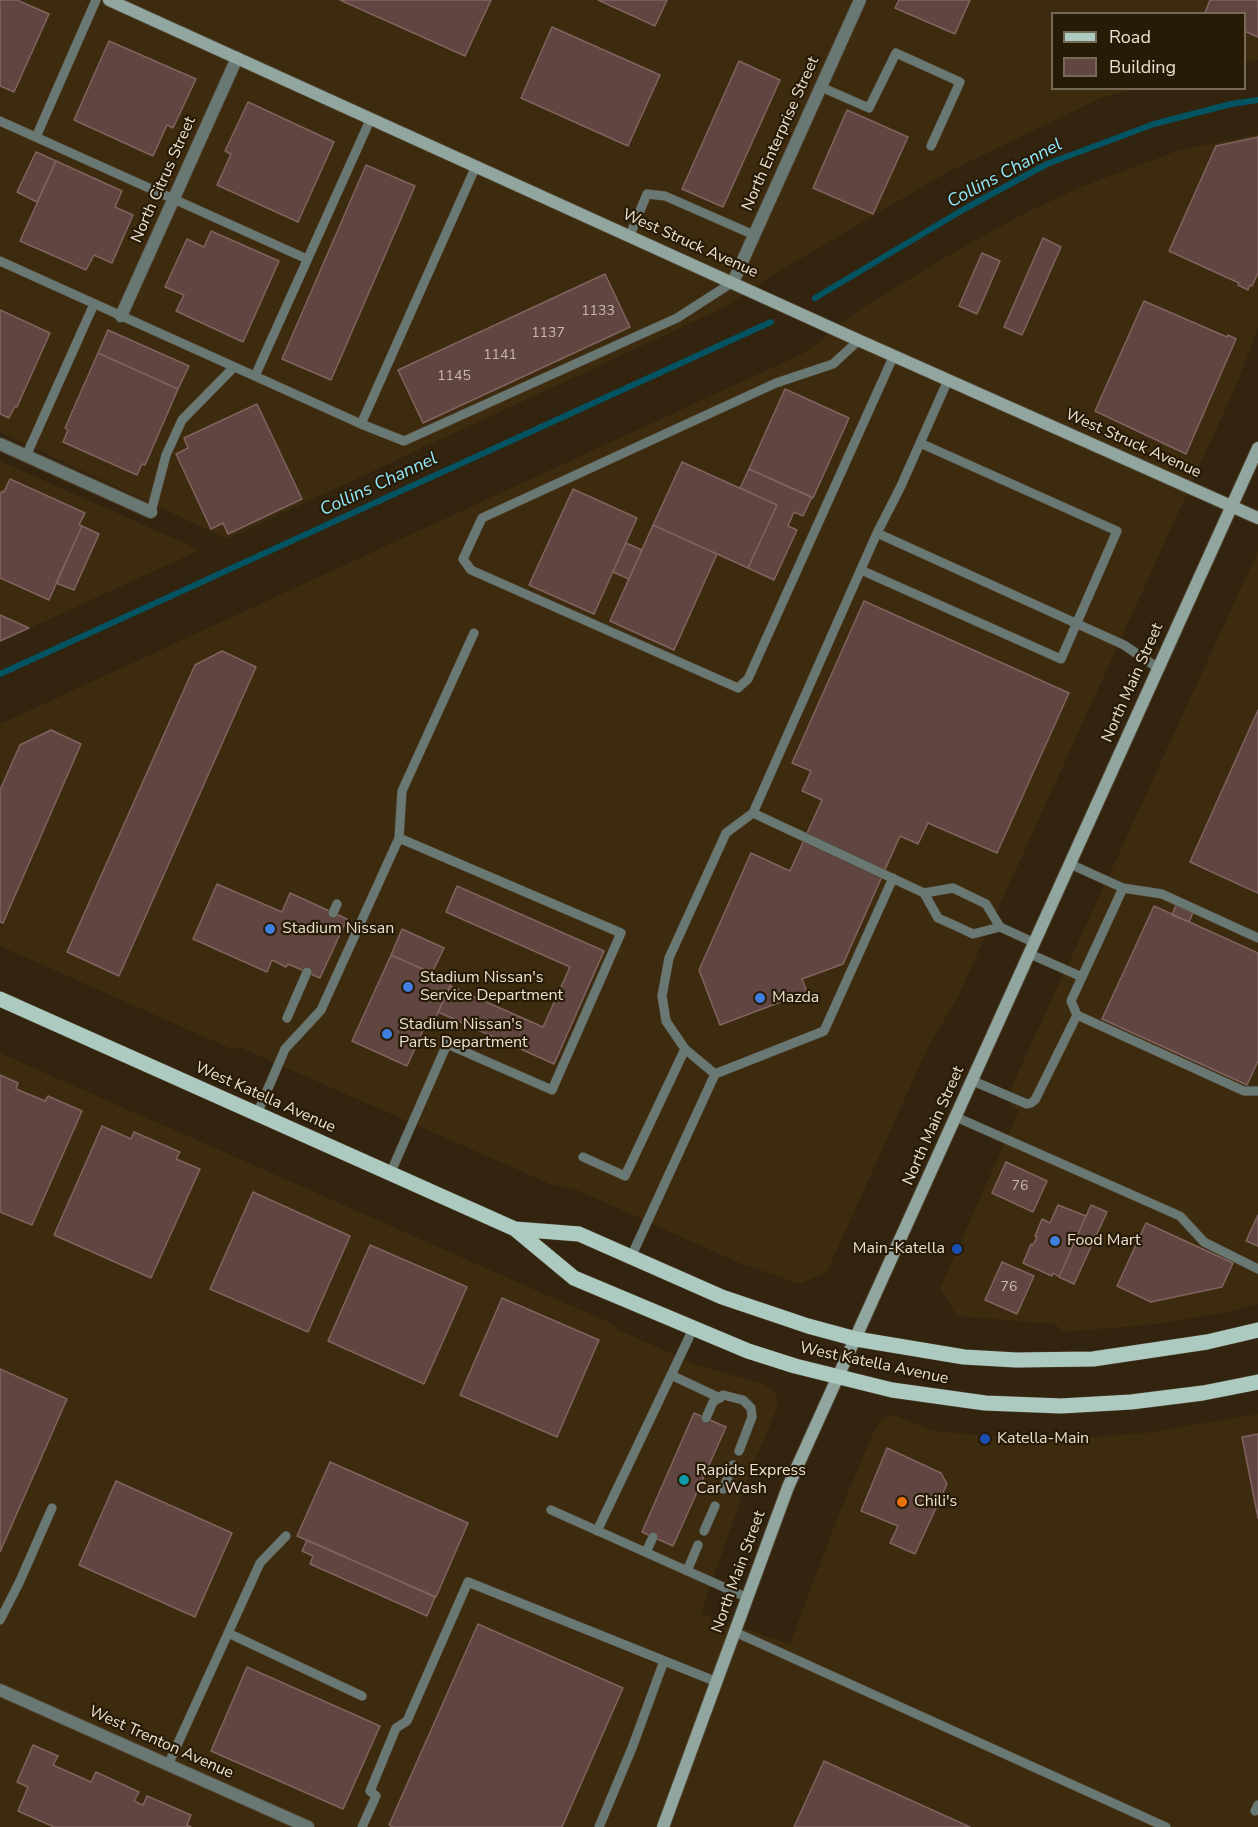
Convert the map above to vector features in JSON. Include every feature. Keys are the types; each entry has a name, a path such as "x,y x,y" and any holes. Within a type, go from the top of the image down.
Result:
{"main road":[{"name":"West Struck Avenue","path":"109,0 1258,518"},
{"name":"North Main Street","path":"663,1827 788,1487 1258,448"},
{"name":"West Katella Avenue","path":"0,999 515,1229 574,1278 748,1351 892,1390 985,1403 1061,1406 1131,1402 1203,1393 1258,1382"},
{"name":"West Katella Avenue","path":"515,1229 579,1234 731,1301 808,1326 856,1339 964,1357 1067,1360 1137,1354 1207,1342 1258,1330"}],"street":[{"name":"North Enterprise Street","path":"733,282 860,0"},
{"name":"North Citrus Street","path":"121,316 237,58"},
{"path":"0,444 151,512"},
{"name":"West Trenton Avenue","path":"0,1690 300,1826"}],"lane":[{"path":"36,137 96,0"},
{"path":"821,87 869,108 896,53 960,82 931,146"},
{"path":"255,376 371,118"},
{"path":"0,121 307,259"},
{"path":"361,424 477,166"},
{"path":"630,235 647,194 665,196 754,235"},
{"path":"0,261 361,424 404,441 677,318 733,282"},
{"path":"26,456 94,304"},
{"path":"859,340 833,364 776,383 482,518 464,559 471,570 738,688 748,679 894,355"},
{"path":"151,512 166,455 182,420 234,367"},
{"path":"714,1074 685,1049 666,1021 662,996 669,958 726,833 753,813 877,533 948,380"},
{"path":"861,570 1061,659 1117,531 920,443"},
{"path":"877,533 1124,645 1158,668"},
{"path":"257,1114 285,1049 321,1010 399,837 402,791 474,633"},
{"path":"753,813 924,893 938,918 973,933 999,927"},
{"path":"390,1174 447,1044 552,1090 621,933 399,837"},
{"path":"1070,864 1123,888 1162,894 1258,938"},
{"path":"631,1257 714,1074 824,1031 893,878"},
{"path":"924,893 953,888 986,904 999,927 1082,977"},
{"path":"1123,888 1071,1001 1077,1015 1244,1091 1258,1091"},
{"path":"287,1018 307,972"},
{"path":"973,1081 1027,1104 1035,1101 1077,1015"},
{"path":"583,1157 625,1176 685,1049"},
{"path":"956,1117 1180,1216 1204,1242 1258,1269"},
{"path":"597,1531 693,1329"},
{"path":"671,1375 720,1398"},
{"path":"706,1418 713,1402 723,1395 743,1400 751,1408 752,1417 739,1451"},
{"path":"723,1489 733,1465"},
{"path":"704,1531 715,1506"},
{"path":"0,1620 52,1508"},
{"path":"550,1510 748,1598"},
{"path":"168,1765 260,1563 286,1536"},
{"path":"646,1552 653,1537"},
{"path":"687,1571 698,1545"},
{"path":"362,1827 376,1796 370,1791 396,1728 407,1721 468,1582 717,1682"},
{"path":"735,1632 1166,1827"},
{"path":"228,1633 362,1696"},
{"path":"599,1827 632,1748 664,1660"}],"shaded area":[{"path":"0,0 1258,0 1258,60 1246,62 1246,12 1051,12 1051,90 1130,90 1101,98 946,173 776,273 725,307 227,539 0,432"},
{"path":"1258,134 1258,328 1239,379 957,999 930,1043 827,1272 800,1284 737,1262 577,1190 550,1184 239,1047 231,1049 0,946 0,724 806,352 860,309 1023,214 1083,186 1180,150"},
{"path":"0,461 200,550 0,642"},
{"path":"1258,551 1258,1304 1228,1312 1157,1324 1065,1332 1054,1324 957,1316 940,1288 1019,1110 1010,1106 1011,1088"},
{"path":"0,1053 617,1326 616,1329 697,1365 764,1384 774,1391 778,1401 776,1411 754,1462 701,1613 790,1644 840,1511 875,1429 882,1419 893,1415 934,1431 1018,1438 1075,1438 1146,1433 1258,1414 1258,1827 0,1827"}],"building":[{"path":"0,0 17,0 49,14 14,92 0,86"},
{"path":"340,0 491,0 465,56"},
{"path":"598,0 667,0 655,26"},
{"path":"899,0 970,0 955,34 895,8"},
{"path":"1210,0 1258,0 1258,37 1246,32 1246,12 1205,12"},
{"path":"552,27 660,75 628,146 521,98"},
{"path":"109,41 196,79 173,128 167,125 153,156 74,120"},
{"path":"739,61 780,80 723,207 682,189"},
{"path":"248,102 334,142 298,222 217,185 231,154 225,151"},
{"path":"847,110 908,137 873,214 813,188"},
{"path":"1258,137 1258,273 1248,290 1238,285 1239,283 1169,251 1216,146"},
{"path":"36,152 56,161 37,202 17,192"},
{"path":"56,161 122,191 115,207 133,215 112,263 94,255 86,270 20,241"},
{"path":"366,165 415,186 331,380 282,359"},
{"path":"211,231 279,261 243,342 176,311 184,295 165,287 187,239 204,247"},
{"path":"1043,238 1061,247 1022,335 1004,327"},
{"path":"982,253 1000,261 977,314 959,306"},
{"path":"605,274 630,327 423,423 398,370"},
{"path":"1144,301 1236,339 1186,454 1095,411"},
{"path":"0,310 50,333 17,407 15,406 9,418 0,414"},
{"path":"108,330 189,366 178,389 98,353"},
{"path":"98,353 178,389 145,465 142,464 137,475 63,442 68,430 65,428"},
{"path":"785,389 849,418 813,498 749,469"},
{"path":"257,404 302,499 228,534 223,523 211,529 176,454 188,448 184,438"},
{"path":"682,462 777,505 748,568 653,525"},
{"path":"749,469 812,497 803,516 794,512 788,526 797,530 774,580 748,568 777,505 740,488"},
{"path":"10,479 85,513 79,525 82,526 49,600 0,578 0,495 2,491 4,492"},
{"path":"573,489 637,518 594,614 529,585"},
{"path":"653,525 717,554 674,650 610,621"},
{"path":"82,526 99,534 74,590 56,583"},
{"path":"626,543 642,550 629,579 613,572"},
{"path":"864,601 1069,693 997,853 928,823 918,844 900,836 843,964 802,979 807,992 720,1025 699,970 751,853 790,871 822,800 802,791 811,771 792,763"},
{"path":"0,615 29,628 0,641"},
{"path":"222,651 256,667 119,976 67,952 195,665"},
{"path":"1258,710 1258,893 1190,862"},
{"path":"51,730 81,744 3,923 0,922 0,790 20,745"},
{"name":"Stadium Nissan","path":"217,884 282,912 290,893 347,919 320,978 288,964 286,967 272,960 267,972 193,939"},
{"path":"457,886 604,951 554,1064 438,1012 450,986 543,1027 570,967 446,912"},
{"path":"1176,905 1193,913 1189,922 1172,915"},
{"path":"1154,906 1258,953 1258,1061 1247,1085 1102,1019"},
{"path":"402,929 444,948 432,973 391,955"},
{"path":"391,955 452,982 431,1028 425,1026 407,1066 352,1041"},
{"path":"0,1075 18,1083 16,1089 45,1101 48,1096 82,1111 32,1225 0,1212"},
{"path":"102,1126 131,1139 134,1132 180,1152 176,1159 200,1169 151,1278 54,1235"},
{"path":"1006,1162 1047,1181 1033,1212 992,1193"},
{"path":"253,1192 350,1236 308,1332 210,1289"},
{"name":"Food Mart","path":"1058,1205 1086,1216 1059,1277 1023,1263 1031,1244 1033,1245 1037,1237 1035,1236 1042,1219 1050,1223"},
{"path":"1091,1205 1107,1212 1074,1284 1059,1277"},
{"path":"1258,1215 1258,1246 1246,1241"},
{"path":"1146,1223 1233,1263 1222,1287 1151,1302 1117,1286"},
{"path":"370,1245 467,1287 424,1384 328,1341"},
{"path":"1002,1262 1034,1276 1017,1314 985,1300"},
{"path":"502,1298 599,1340 557,1437 460,1395"},
{"path":"0,1369 67,1399 0,1552"},
{"name":"Rapids Express Car Wash","path":"694,1413 726,1427 673,1546 642,1532"},
{"path":"1258,1434 1258,1518 1242,1437"},
{"name":"Chili's","path":"887,1448 941,1473 947,1484 915,1554 890,1543 898,1526 861,1511"},
{"path":"330,1462 468,1523 436,1597 297,1536"},
{"path":"116,1481 232,1533 195,1617 79,1565"},
{"path":"307,1540 435,1597 427,1616 310,1564 313,1556 302,1551"},
{"path":"478,1624 623,1688 562,1827 393,1827 389,1825"},
{"path":"247,1667 380,1726 343,1809 211,1751"},
{"path":"33,1745 58,1756 53,1765 91,1782 96,1772 139,1792 134,1801 143,1805 147,1796 191,1815 187,1825 191,1827 54,1827 18,1811 28,1787 17,1782"},
{"path":"824,1761 826,1762 970,1827 794,1827"}],"waterway":[{"name":"Collins Channel","path":"815,298 966,208 1047,164 1154,124 1231,104 1258,100"},
{"name":"Collins Channel","path":"0,674 771,322"}],"place":[{"name":"Stadium Nissan","path":"270,929"},
{"name":"Stadium Nissan's Service Department","path":"408,987"},
{"name":"Mazda","path":"760,998"},
{"name":"Stadium Nissan's Parts Department","path":"387,1034"},
{"name":"Food Mart","path":"1055,1241"},
{"name":"Main-Katella","path":"957,1249"},
{"name":"Katella-Main","path":"985,1439"},
{"name":"Rapids Express Car Wash","path":"684,1480"},
{"name":"Chili's","path":"902,1502"}]}
